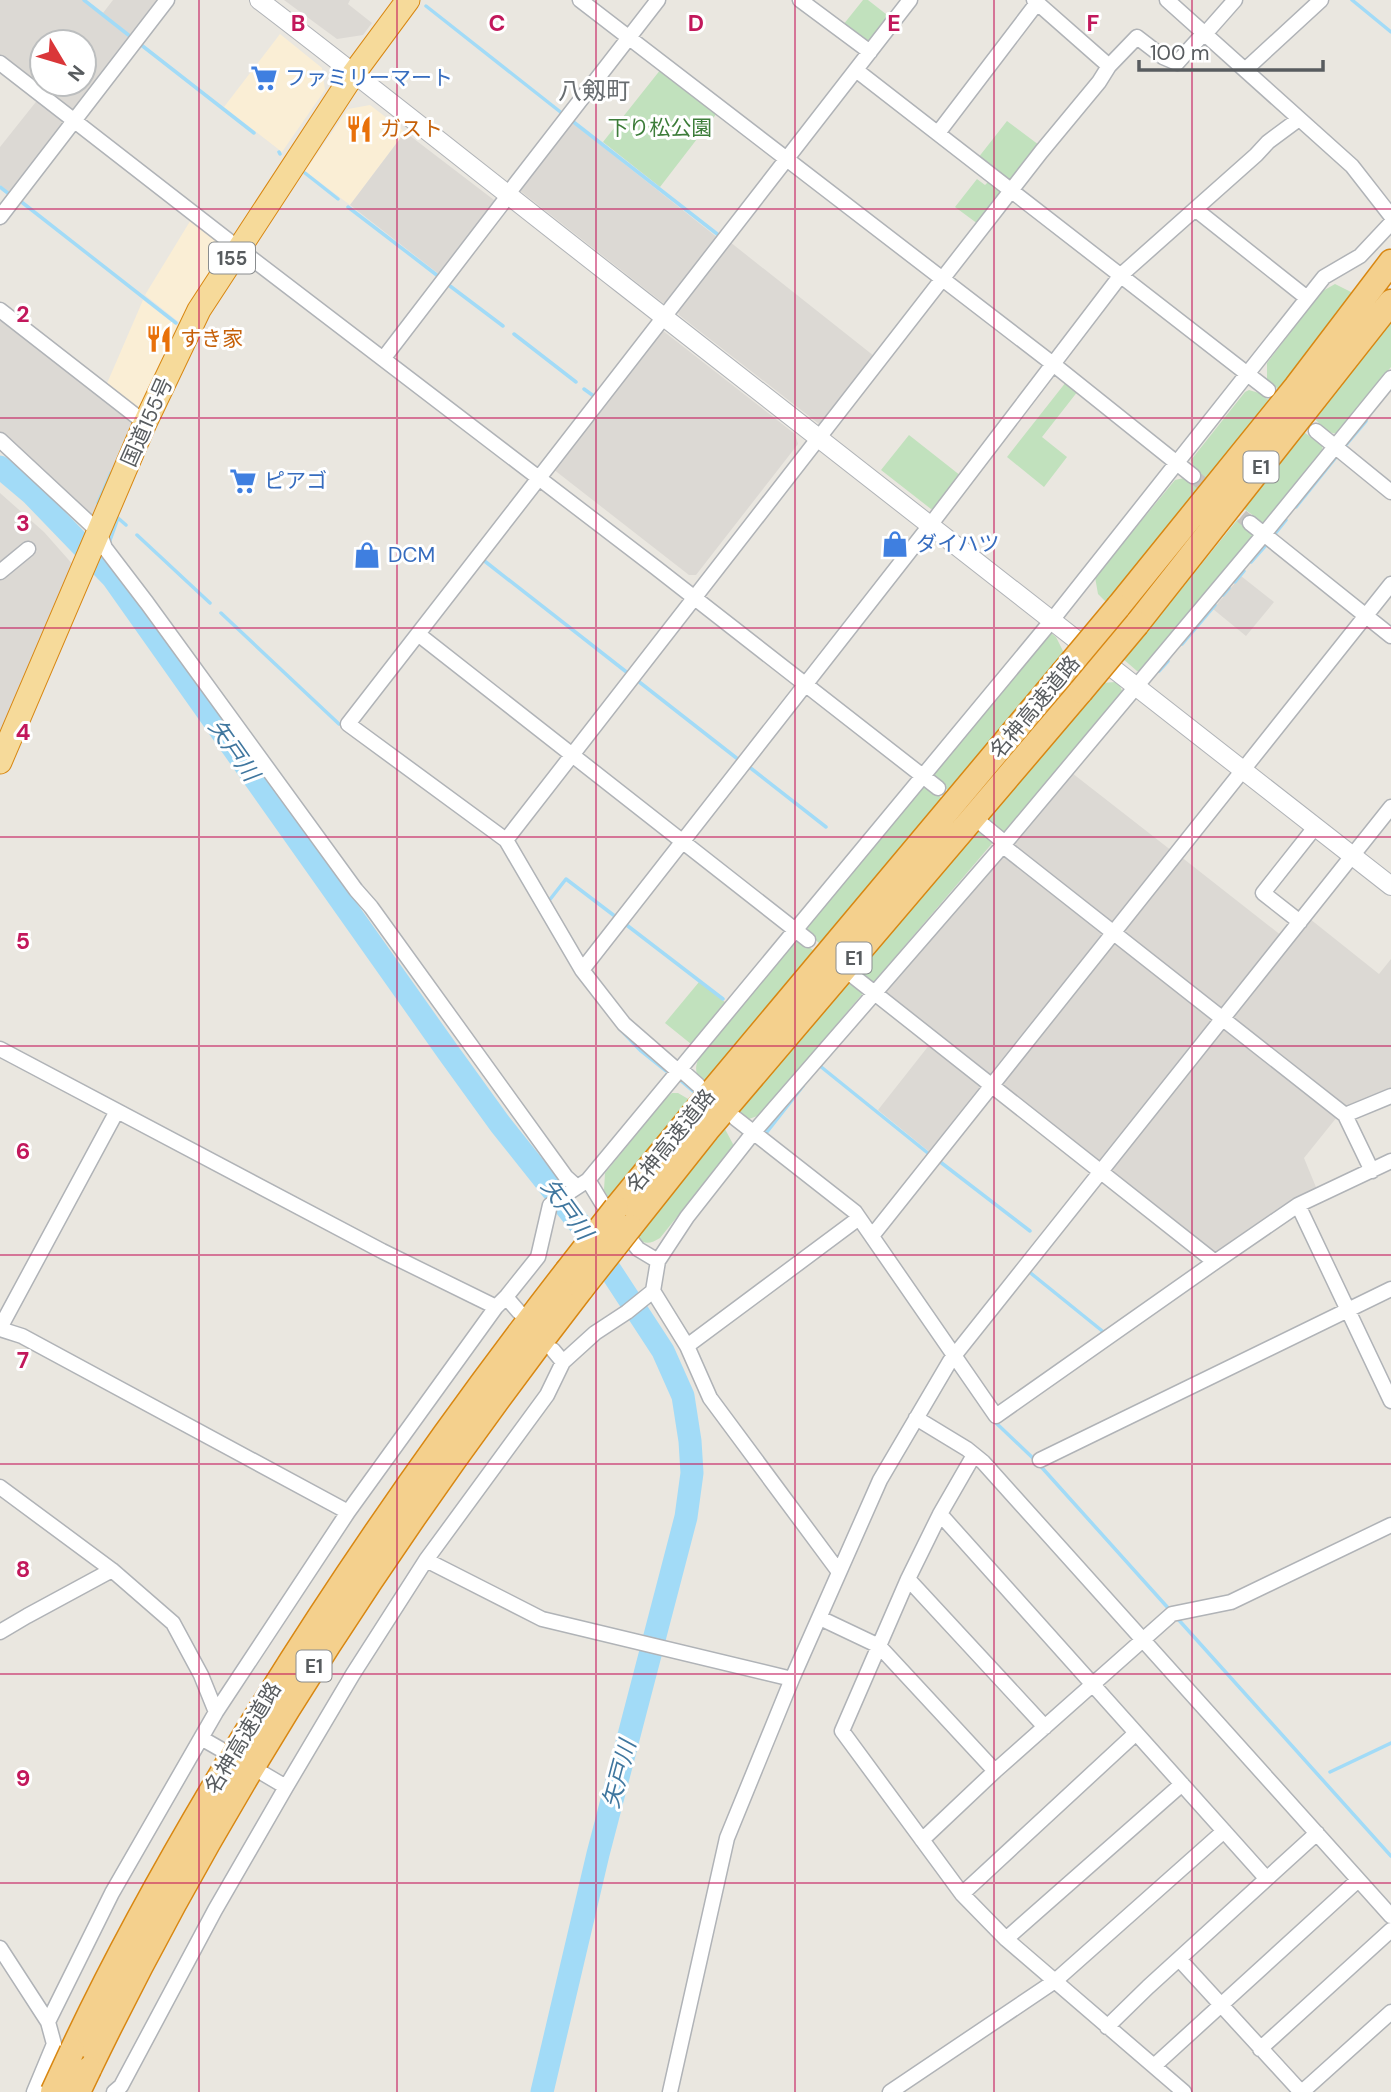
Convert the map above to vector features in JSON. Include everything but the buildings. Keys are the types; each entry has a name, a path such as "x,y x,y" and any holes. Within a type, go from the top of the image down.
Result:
{"highway":[{"name":"国道155号","path":"0,762 145,423 199,310 354,73 408,0"},
{"name":"名神高速道路","path":"623,1218 716,1119 1137,624 1380,303 1391,262"},
{"name":"名神高速道路","path":"78,2092 91,2081 163,1922 306,1678 412,1516 516,1373 575,1280 623,1218 716,1085 1118,607 1296,387 1380,303"},
{"name":"名神高速道路","path":"53,2092 63,2048 205,1801 286,1667 394,1505 519,1334 575,1280"}],"street":[{"path":"0,218 167,0"},
{"path":"259,0 1137,684 1391,886"},
{"path":"580,0 943,278 1193,476"},
{"path":"383,359 658,0"},
{"path":"800,0 870,52"},
{"path":"698,1085 624,1024 582,970 506,840 348,724 910,0"},
{"path":"1167,0 1352,166 1391,216"},
{"path":"506,840 1109,66 1137,37 1163,57 1177,63 1235,0"},
{"path":"1245,69 1321,0"},
{"path":"938,133 1035,2 1109,66"},
{"path":"0,63 938,788"},
{"path":"856,70 1268,390"},
{"path":"582,970 931,524 1121,275 1268,142 1299,119"},
{"path":"1195,209 1307,298"},
{"path":"47,2022 112,1893 216,1712 348,1513 501,1302 538,1257 550,1205 579,1185 796,930 1053,619 1324,277 1360,256 1391,223"},
{"path":"0,310 145,423"},
{"path":"114,2092 121,2086 215,1910 353,1674 426,1560 547,1395 564,1362 595,1333 651,1292 658,1262 687,1217 753,1133 1003,844 1264,534 1391,378"},
{"path":"1315,431 1391,492"},
{"path":"0,440 98,536 566,1177 602,1203 638,1250 658,1262"},
{"path":"1250,523 1391,636"},
{"path":"0,572 28,549"},
{"path":"872,1236 1391,584"},
{"path":"418,634 808,940"},
{"path":"670,2092 727,1838 792,1679 880,1480 954,1355 1391,807"},
{"path":"982,824 1113,933 1345,1115 1372,1171"},
{"path":"1300,922 1263,893 1315,826"},
{"path":"853,976 1215,1262"},
{"path":"0,1049 382,1251 519,1311"},
{"path":"1345,1115 1391,1096"},
{"path":"117,1111 1,1322 22,1336 348,1513"},
{"path":"735,1118 855,1212 996,1416 1298,1205 1391,1161"},
{"path":"1298,1205 1391,1401"},
{"path":"687,1346 859,1218"},
{"path":"1040,1460 1391,1289"},
{"path":"651,1292 687,1346 710,1398 839,1572"},
{"path":"553,1350 564,1362"},
{"path":"916,1418 983,1462 1391,1916"},
{"path":"974,1455 940,1514 908,1579 842,1731 962,1894 1006,1939 1184,2092"},
{"path":"0,1487 111,1570 173,1623 201,1675 216,1712"},
{"path":"940,1514 1266,1878"},
{"path":"922,1840 995,1771 1172,1614 1231,1602 1391,1525"},
{"path":"426,1560 542,1619 792,1679"},
{"path":"0,1632 111,1570"},
{"path":"908,1579 1045,1727"},
{"path":"820,1618 879,1646 995,1771"},
{"path":"962,1894 1136,1733"},
{"path":"201,1738 222,1750"},
{"path":"264,1774 286,1787"},
{"path":"1006,1939 1182,1784"},
{"path":"890,2092 1055,1981 1224,1831"},
{"path":"1107,2027 1317,1833"},
{"path":"1154,2066 1357,1881"},
{"path":"1260,2049 1391,1930"},
{"path":"0,1948 63,2048 91,2081"},
{"path":"1179,1959 1301,2092 1391,2012"},
{"path":"34,2092 63,2048"}],"shaded area":[{"path":"0,0 86,0 103,13 113,0 162,0 98,82 98,28 28,28 28,79 0,57"},
{"path":"284,0 350,0 348,4 372,23 363,35 337,39"},
{"path":"280,34 322,68 325,90 282,152 224,107"},
{"path":"39,98 69,121 11,194 0,185 0,147"},
{"path":"52,98 85,98 76,110 69,111"},
{"path":"370,105 405,132 350,205 305,171 348,109"},
{"path":"569,120 718,238 668,302 663,303 519,190"},
{"path":"405,132 494,200 494,205 440,275 350,205"},
{"path":"192,218 226,244 180,323 145,295"},
{"path":"730,242 874,356 822,424 679,315 677,309"},
{"path":"143,300 177,326 138,413 105,388"},
{"path":"0,318 132,422 91,518 0,436"},
{"path":"662,330 795,434 798,444 696,575 689,575 553,469"},
{"path":"0,493 44,532 75,567 0,736"},
{"path":"1241,576 1274,602 1246,636 1213,609"},
{"path":"1072,773 1172,851 1114,924 1012,843"},
{"path":"1004,853 1107,935 991,1079 887,995 886,990"},
{"path":"1180,856 1282,936 1223,1012 1121,931"},
{"path":"1310,919 1379,974 1391,959 1391,1088 1387,1094 1347,1110 1231,1018"},
{"path":"1116,939 1216,1019 1098,1166 998,1086"},
{"path":"1223,1026 1337,1117 1304,1158 1318,1192 1214,1258 1106,1171"},
{"path":"930,1044 985,1088 932,1154 878,1110"}],"green space":[{"path":"863,0 868,0 891,18 870,43 843,25"},
{"name":"下り松公園","path":"661,69 717,113 660,187 603,142"},
{"path":"1007,121 1039,145 1010,183 978,158"},
{"path":"977,179 985,185 991,179 1004,190 978,224 955,207"},
{"path":"1335,284 1353,293 1279,390 1267,379 1267,363 1321,292"},
{"path":"1391,320 1391,367 1340,433 1330,432 1315,419"},
{"path":"1066,382 1078,391 1042,437 1067,457 1044,487 1007,457"},
{"path":"1249,390 1270,401 1207,480 1194,469 1191,460"},
{"path":"1304,432 1322,446 1323,452 1267,522 1262,522 1243,508"},
{"path":"909,435 961,476 936,508 931,509 881,470"},
{"path":"1184,478 1200,489 1106,602 1098,594 1095,577 1175,480"},
{"path":"1238,519 1251,529 1254,536 1143,671 1137,671 1122,658"},
{"path":"1051,633 1064,653 949,791 932,775"},
{"path":"1116,682 1122,691 1120,697 1002,834 983,821 1101,683"},
{"path":"922,787 928,787 943,799 820,944 805,927"},
{"path":"979,826 995,840 873,983 856,971"},
{"path":"795,938 799,938 814,951 703,1084 696,1068 702,1052"},
{"path":"849,978 864,992 760,1115 749,1119 739,1113"},
{"path":"699,982 725,1002 691,1044 665,1023"},
{"path":"672,1093 678,1093 690,1100 609,1199 604,1190 605,1173"},
{"path":"725,1129 734,1146 660,1238 648,1243 642,1242 637,1237"}],"waterway":[{"path":"84,0 131,37"},
{"path":"1352,0 1391,32"},
{"path":"426,6 563,114"},
{"path":"140,44 254,133"},
{"path":"571,120 721,237"},
{"path":"305,173 338,199"},
{"path":"0,187 9,194"},
{"path":"19,200 176,323"},
{"path":"348,207 438,276"},
{"path":"450,286 503,326"},
{"path":"514,334 576,382"},
{"path":"584,389 595,397"},
{"path":"1344,447 1366,421"},
{"path":"1296,507 1337,456"},
{"name":"矢戸川","path":"0,467 32,494 113,578 500,1124 582,1227 663,1351 683,1396 692,1473 686,1517 598,1854 542,2092"},
{"path":"98,503 111,473"},
{"path":"109,543 118,518 126,525"},
{"path":"1274,535 1286,520"},
{"path":"137,535 210,603"},
{"path":"1251,562 1266,545"},
{"path":"482,559 629,674"},
{"path":"1235,582 1244,571"},
{"path":"1223,595 1229,588"},
{"path":"1182,644 1215,605"},
{"path":"221,613 339,724"},
{"path":"1159,671 1168,661"},
{"path":"638,681 739,760"},
{"path":"748,766 826,827"},
{"path":"548,902 566,879 616,917"},
{"path":"624,923 723,999"},
{"path":"619,1028 641,1051 666,1071"},
{"path":"820,1066 929,1154"},
{"path":"680,1080 693,1091"},
{"path":"763,1137 803,1086"},
{"path":"939,1161 1030,1231"},
{"path":"1028,1271 1106,1334"},
{"path":"994,1421 1036,1461 1169,1609"},
{"path":"1177,1618 1391,1856"},
{"path":"1330,1772 1391,1743"}],"tunnel":[{"path":"1193,476 1250,523"}],"place":[{"name":"ファミリーマート","path":"264,78"},
{"name":"ガスト","path":"359,129"},
{"name":"すき家","path":"159,339"},
{"name":"ピアゴ","path":"243,481"},
{"name":"ダイハツ","path":"895,544"},
{"name":"DCM","path":"367,555"}],"district":[{"name":"八剱町","path":"594,91"}]}
